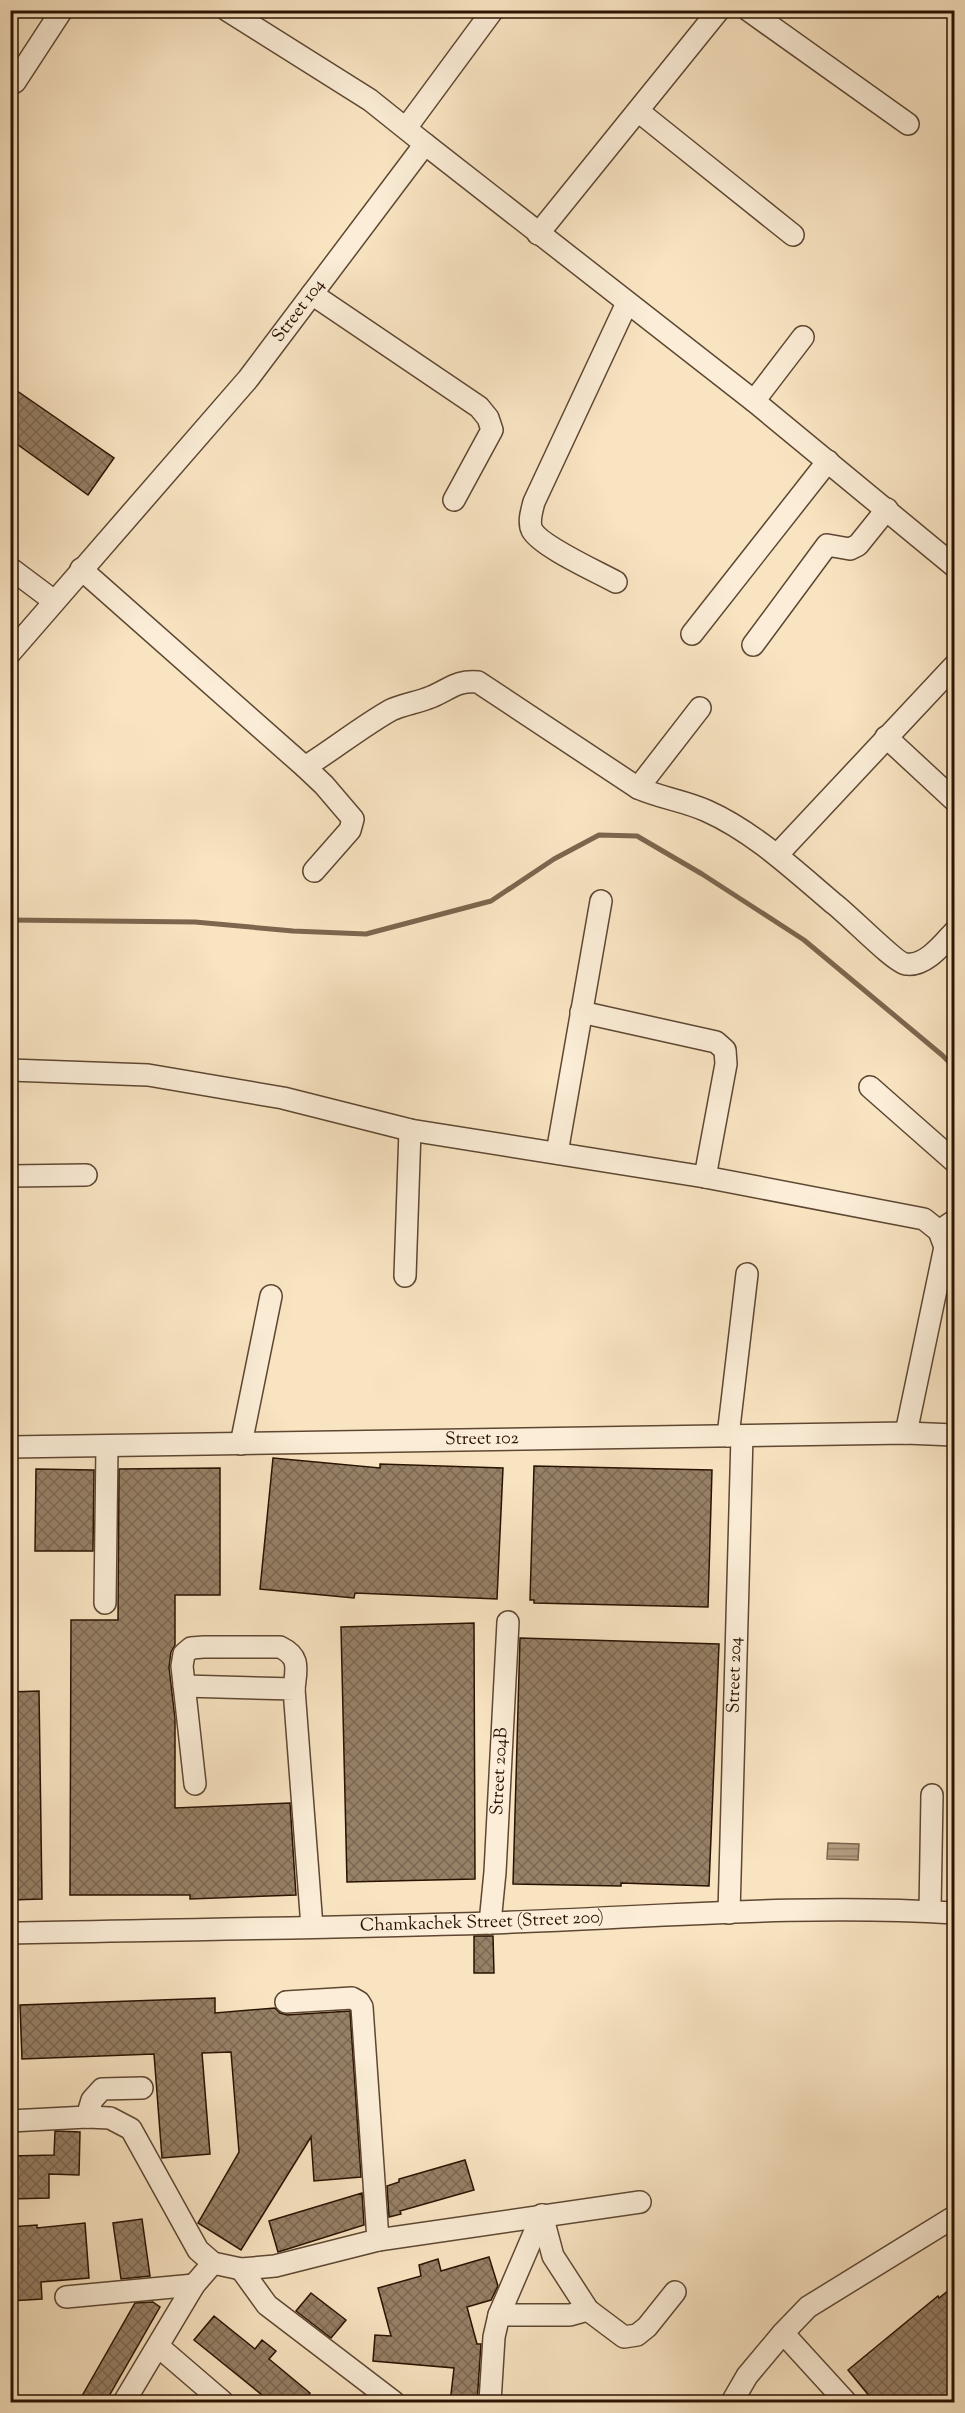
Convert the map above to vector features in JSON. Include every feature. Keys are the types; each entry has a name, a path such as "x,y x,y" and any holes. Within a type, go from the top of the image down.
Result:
{"street":[{"path":"10,84 15,82 62,10"},
{"path":"227,10 370,100 538,234 754,401 954,566"},
{"path":"406,128 493,10"},
{"path":"538,234 719,10"},
{"path":"748,10 908,124"},
{"path":"638,111 793,235"},
{"name":"Street 104","path":"10,653 248,379 425,144"},
{"path":"312,294 479,407 488,418 492,430 454,500"},
{"path":"616,582 545,542 532,530 530,519 534,502 627,303"},
{"path":"754,401 803,337"},
{"path":"692,634 828,461"},
{"path":"753,645 827,545 850,549 858,545 887,509"},
{"path":"10,568 54,600"},
{"path":"81,569 305,767 353,819 350,830 314,871"},
{"path":"777,855 954,666"},
{"path":"305,767 392,710 411,705 464,681 478,682 638,788 708,812 777,855 857,922 895,960 907,964 920,962 936,951 954,932"},
{"path":"638,788 700,708"},
{"path":"886,737 954,800"},
{"path":"557,1153 601,901"},
{"path":"581,1012 716,1042 725,1050 726,1064 705,1178"},
{"path":"10,1070 148,1075 283,1098 410,1130 705,1178 924,1219 947,1226 945,1247 906,1433"},
{"path":"870,1087 954,1161"},
{"path":"405,1276 410,1130"},
{"path":"10,1176 86,1176"},
{"name":"Street 204","path":"729,1913 735,1436 747,1275"},
{"path":"241,1444 271,1296"},
{"name":"Street 102","path":"10,1447 906,1433 954,1435"},
{"path":"105,1603 107,1446"},
{"name":"Street 204B","path":"490,1923 495,1872 508,1622"},
{"path":"195,1784 182,1666 184,1654 191,1648 280,1647 290,1652 296,1661 294,1689 312,1927"},
{"path":"184,1686 294,1689"},
{"path":"930,1911 932,1795"},
{"name":"Chamkachek Street (Street 200)","path":"10,1933 490,1923 729,1913 899,1909 954,1913"},
{"path":"286,2002 352,1998 362,2007 378,2240"},
{"path":"87,2117 92,2100 102,2089 142,2088"},
{"path":"10,2121 110,2118 130,2129 198,2250 213,2263 241,2269 275,2266 378,2240 640,2202"},
{"path":"542,2215 553,2256 588,2310 624,2337 638,2335 675,2292"},
{"path":"490,2403 494,2337 499,2315 542,2215"},
{"path":"732,2403 747,2376 783,2332 808,2307 954,2217"},
{"path":"124,2402 194,2285 213,2263"},
{"path":"241,2269 267,2305 394,2403"},
{"path":"66,2297 194,2285"},
{"path":"499,2315 570,2315 588,2310"},
{"path":"783,2332 846,2403"},
{"path":"159,2347 223,2403"}],"shaded area":[{"path":"828,1843 859,1844 858,1860 827,1859"}],"building":[{"path":"10,386 114,458 88,495 10,439"},
{"path":"273,1458 380,1468 380,1464 503,1468 497,1599 355,1593 354,1598 260,1589"},
{"path":"534,1466 712,1470 708,1607 534,1603 534,1600 530,1600"},
{"path":"220,1468 220,1595 175,1595 175,1645 171,1652 169,1667 175,1719 175,1808 290,1803 296,1895 190,1899 190,1895 70,1895 71,1620 118,1620 119,1469"},
{"path":"36,1469 94,1470 93,1551 35,1551"},
{"path":"474,1623 475,1879 347,1882 341,1627"},
{"path":"520,1638 719,1644 709,1886 621,1883 621,1886 513,1884"},
{"path":"39,1691 42,1899 10,1900 10,1692"},
{"path":"474,1936 493,1936 494,1973 474,1973"},
{"path":"215,1998 215,2013 275,2008 287,2015 350,2011 361,2177 314,2181 311,2137 241,2250 198,2223 239,2152 231,2052 202,2053 210,2154 162,2158 154,2054 22,2059 20,2005"},
{"path":"55,2131 80,2132 79,2175 49,2174 49,2198 10,2199 10,2156 54,2155"},
{"path":"465,2160 474,2190 400,2211 401,2214 389,2217 387,2186 399,2182 399,2179"},
{"path":"362,2193 364,2225 278,2252 269,2221"},
{"path":"142,2219 150,2276 121,2279 113,2223"},
{"path":"85,2223 89,2278 41,2282 42,2299 10,2301 10,2227 37,2225 37,2228"},
{"path":"489,2257 498,2286 491,2300 467,2307 477,2344 481,2344 477,2403 450,2403 454,2368 373,2361 375,2335 391,2336 378,2288 421,2276 419,2265 438,2259 441,2271"},
{"path":"954,2286 954,2403 875,2403 848,2370 938,2296 939,2298"},
{"path":"311,2293 346,2320 331,2338 296,2311"},
{"path":"153,2302 160,2307 105,2403 78,2403 135,2303"},
{"path":"214,2316 255,2349 262,2340 276,2351 269,2359 310,2393 302,2403 272,2403 194,2340"}],"waterway":[{"path":"10,920 195,922 293,931 366,934 491,901 554,859 599,835 637,836 702,874 804,940 954,1067"}]}
